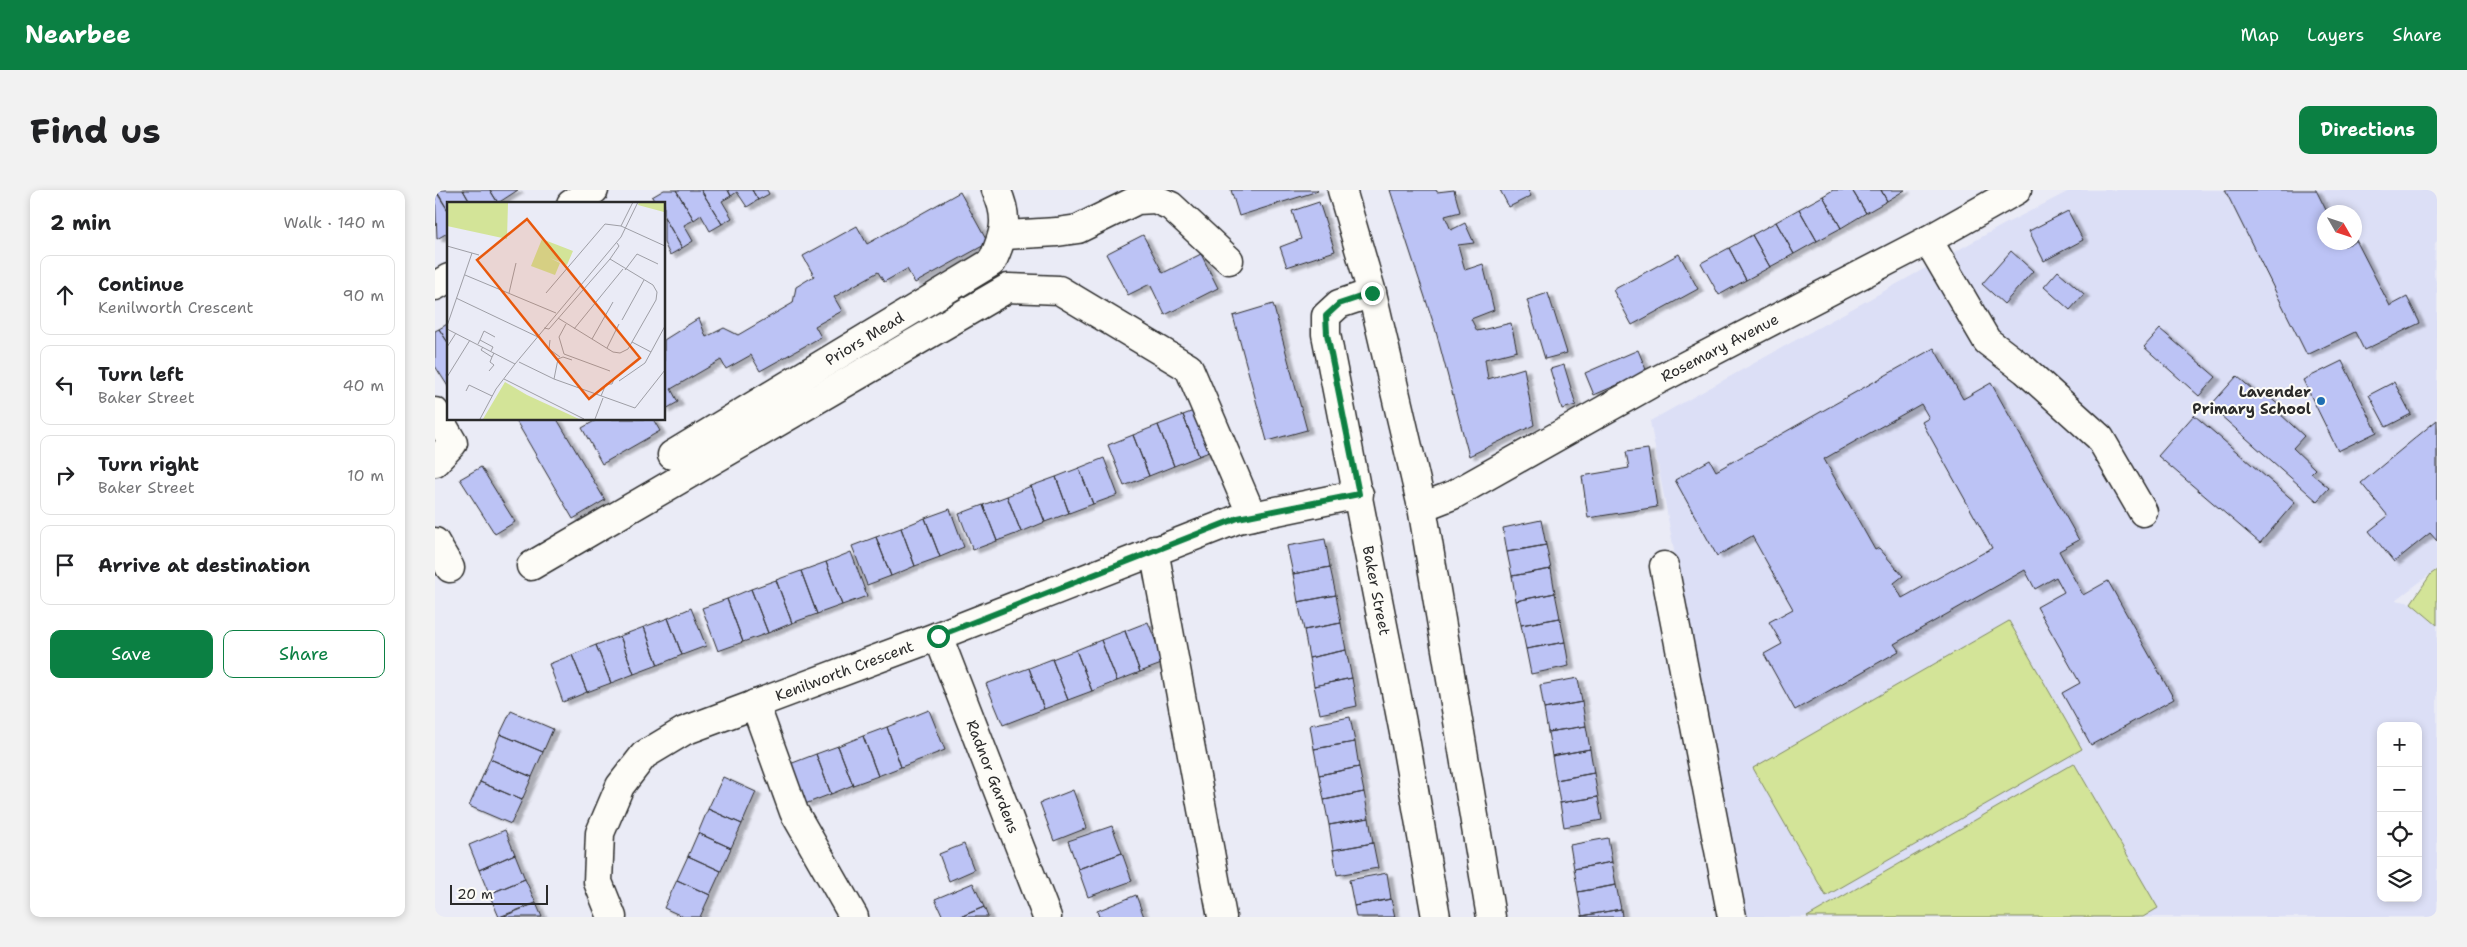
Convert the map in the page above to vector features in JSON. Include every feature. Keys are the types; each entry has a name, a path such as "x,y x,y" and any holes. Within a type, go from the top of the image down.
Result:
{"street":[{"path":"574,202 594,190"},
{"path":"996,190 1002,203 1005,235 1078,229 1137,200 1155,199 1171,206 1229,260"},
{"path":"1342,190 1372,293 1421,507 1491,917"},
{"name":"Rosemary Avenue","path":"1421,507 1453,495 1652,383 1928,240 2017,190"},
{"name":"Priors Mead","path":"672,455 992,262 1005,235"},
{"path":"1928,240 1987,341 2025,370 2101,438 2143,512"},
{"path":"435,286 447,279"},
{"path":"531,566 1008,288 1059,290 1189,368 1252,516"},
{"name":"Baker Street","path":"1372,293 1339,304 1326,316 1327,334 1359,494 1436,917"},
{"path":"435,412 453,443 435,462"},
{"name":"Kenilworth Crescent","path":"612,917 598,882 599,833 620,786 644,755 684,731 938,636 1238,518 1359,494"},
{"path":"435,542 450,568"},
{"path":"1154,550 1222,917"},
{"path":"1664,566 1732,917"},
{"name":"Radnor Gardens","path":"938,636 1047,917"},
{"path":"755,704 794,812 854,917"}],"shaded area":[{"path":"2071,190 2437,190 2437,241 2435,243 2434,274 2437,286 2437,569 2396,600 2411,603 2437,625 2437,917 1742,917 1650,421 2003,225"}],"green space":[{"path":"2437,570 2437,625 2411,603 2431,574"},
{"path":"2009,621 2082,749 1826,896 1753,768"},
{"path":"2074,763 2158,908 2143,917 1807,917"}],"building":[{"path":"435,190 447,209 447,233 437,239"},
{"path":"436,190 463,190 470,202 447,202 447,209"},
{"path":"463,190 490,190 497,202 470,202"},
{"path":"490,190 518,190 500,202 497,202"},
{"path":"664,190 676,190 694,220 684,225 693,241 682,248 665,219 665,202 655,202 652,197"},
{"path":"676,190 701,190 722,224 710,231 701,215 694,220"},
{"path":"701,190 728,190 731,196 722,201 732,218 722,224"},
{"path":"728,190 752,190 758,200 747,207 737,192 731,196"},
{"path":"752,190 767,190 769,194 758,200"},
{"path":"1231,190 1317,190 1318,191 1239,216"},
{"path":"1390,190 1436,190 1437,192 1454,190 1460,212 1445,216 1451,230 1465,223 1474,243 1458,245 1465,270 1483,264 1494,310 1471,319 1477,331 1511,323 1517,351 1485,359 1488,379 1524,368 1534,425 1469,456 1435,328"},
{"path":"1500,190 1528,190 1531,196 1509,207"},
{"path":"1833,190 1852,190 1866,213 1841,228 1823,196"},
{"path":"1852,190 1881,190 1887,201 1866,213"},
{"path":"1881,190 1905,190 1887,201"},
{"path":"2225,190 2316,190 2324,205 2317,205 2317,250 2361,250 2390,306 2407,297 2420,323 2364,350 2355,332 2307,355"},
{"path":"960,192 988,243 915,283 907,269 884,282 878,272 834,297 842,311 815,326 821,337 760,371 751,355 726,369 721,360 671,389 678,402 665,409 665,339 699,318 706,337 724,328 738,335 793,303 796,287 814,276 803,256 857,226 867,244"},
{"path":"1823,196 1841,228 1817,241 1799,209"},
{"path":"1319,202 1335,251 1287,267 1280,247 1301,239 1292,211"},
{"path":"1799,209 1817,241 1794,254 1776,222"},
{"path":"2068,211 2083,240 2044,261 2029,231"},
{"path":"665,219 682,248 670,255 665,245"},
{"path":"1776,222 1794,254 1770,267 1752,235"},
{"path":"1143,235 1163,273 1201,254 1218,288 1165,315 1150,284 1128,295 1106,254"},
{"path":"1752,235 1770,267 1746,280 1729,248"},
{"path":"1729,248 1746,280 1719,295 1701,263"},
{"path":"2011,251 2033,271 2004,304 1982,284"},
{"path":"1679,254 1698,289 1632,325 1613,290"},
{"path":"2058,271 2084,294 2070,310 2044,287"},
{"path":"1548,293 1567,353 1545,359 1527,300"},
{"path":"1273,304 1307,430 1267,441 1233,316"},
{"path":"447,324 447,341 439,329"},
{"path":"439,329 447,341 447,385 435,366 435,331"},
{"path":"2160,329 2216,377 2199,396 2144,347"},
{"path":"1934,348 1963,399 1991,383 2079,540 2059,551 2083,595 2108,581 2174,699 2091,745 2062,693 2080,683 2037,607 2064,592 2056,577 2035,589 2025,570 1894,644 1899,651 1795,710 1764,654 1782,644 1769,622 1793,609 1752,536 1717,556 1675,480 1710,460 1716,471","holes":["1921,404 1929,418 1922,422 1992,548 1902,598 1894,583 1903,576 1879,548 1875,550 1824,459"]},
{"path":"1638,350 1647,372 1594,395 1585,373"},
{"path":"2342,361 2377,432 2338,451 2303,380"},
{"path":"1564,365 1576,405 1562,409 1550,369"},
{"path":"2237,376 2262,398 2266,394 2283,409 2279,413 2304,436 2293,448 2315,469 2311,473 2329,488 2317,501 2210,406"},
{"path":"2394,382 2411,414 2386,427 2369,395"},
{"path":"1204,407 1221,447 1199,456 1183,415"},
{"path":"1183,415 1199,456 1174,466 1158,425"},
{"path":"2194,415 2295,502 2260,543 2158,456"},
{"path":"516,420 558,420 605,500 573,519"},
{"path":"596,420 654,420 660,431 602,464 582,428"},
{"path":"2437,420 2437,541 2430,533 2394,562 2369,531 2388,516 2361,483"},
{"path":"1158,425 1174,466 1149,476 1133,435"},
{"path":"1133,435 1149,476 1124,486 1108,445"},
{"path":"1648,449 1657,507 1588,518 1582,476 1629,468 1626,452"},
{"path":"1104,458 1118,495 1093,504 1079,468"},
{"path":"481,467 515,522 495,534 460,479"},
{"path":"1079,468 1093,504 1069,513 1056,477"},
{"path":"1056,477 1069,513 1045,522 1031,486"},
{"path":"1031,486 1045,522 1021,532 1007,496"},
{"path":"1007,496 1021,532 997,541 983,505"},
{"path":"983,505 997,541 973,550 959,514"},
{"path":"950,509 964,547 940,557 925,518"},
{"path":"925,518 940,557 915,566 901,528"},
{"path":"1541,520 1546,545 1507,552 1503,528"},
{"path":"901,528 915,566 891,576 876,537"},
{"path":"876,537 891,576 867,585 852,546"},
{"path":"1325,539 1330,567 1293,574 1287,546"},
{"path":"1546,545 1551,569 1512,576 1507,552"},
{"path":"851,552 867,596 842,605 826,562"},
{"path":"826,562 842,605 817,614 801,571"},
{"path":"1330,567 1336,595 1298,602 1293,574"},
{"path":"1551,569 1555,593 1516,601 1512,576"},
{"path":"801,571 817,614 792,623 776,580"},
{"path":"776,580 792,623 768,633 751,589"},
{"path":"751,589 768,633 743,642 727,599"},
{"path":"1555,593 1560,618 1521,625 1516,601"},
{"path":"1336,595 1341,623 1304,630 1298,602"},
{"path":"727,599 743,642 718,651 702,608"},
{"path":"691,608 706,646 682,655 668,618"},
{"path":"668,618 682,655 658,665 644,627"},
{"path":"1560,618 1565,642 1526,649 1521,625"},
{"path":"1148,622 1164,663 1140,672 1125,631"},
{"path":"1341,623 1346,650 1309,658 1304,630"},
{"path":"644,627 658,665 634,674 620,636"},
{"path":"1125,631 1140,672 1117,681 1101,640"},
{"path":"620,636 634,674 611,683 596,645"},
{"path":"1101,640 1117,681 1092,691 1076,650"},
{"path":"1565,642 1569,666 1531,674 1526,649"},
{"path":"596,645 611,683 587,692 572,655"},
{"path":"1076,650 1092,691 1068,700 1052,659"},
{"path":"1346,650 1352,678 1314,686 1309,658"},
{"path":"572,655 587,692 563,702 549,664"},
{"path":"1052,659 1068,700 1044,709 1029,668"},
{"path":"1029,668 1044,709 1003,725 986,684"},
{"path":"1352,678 1357,706 1320,714 1314,686"},
{"path":"1578,678 1582,702 1544,709 1540,685"},
{"path":"1582,702 1586,726 1548,732 1544,709"},
{"path":"929,710 945,750 901,767 887,727"},
{"path":"511,711 553,729 543,752 500,734"},
{"path":"1350,717 1355,742 1314,749 1310,725"},
{"path":"1586,726 1590,749 1552,756 1548,732"},
{"path":"887,727 901,767 878,776 863,736"},
{"path":"500,734 543,752 532,777 490,759"},
{"path":"863,736 878,776 853,785 838,746"},
{"path":"1355,742 1359,767 1319,775 1314,749"},
{"path":"838,746 853,785 831,794 816,754"},
{"path":"1590,749 1594,773 1556,780 1552,756"},
{"path":"816,754 831,794 805,804 790,764"},
{"path":"490,759 532,777 522,800 480,782"},
{"path":"1359,767 1364,792 1324,800 1319,775"},
{"path":"1594,773 1598,797 1560,803 1556,780"},
{"path":"723,777 756,792 742,824 708,809"},
{"path":"480,782 522,800 511,824 469,806"},
{"path":"1073,790 1087,828 1054,841 1040,803"},
{"path":"1364,792 1369,818 1329,825 1324,800"},
{"path":"1598,797 1602,820 1564,827 1560,803"},
{"path":"708,809 742,824 731,848 698,833"},
{"path":"1369,818 1373,843 1333,850 1329,825"},
{"path":"1112,826 1122,853 1078,869 1068,841"},
{"path":"505,830 515,854 479,870 469,845"},
{"path":"698,833 731,848 721,871 688,856"},
{"path":"1608,838 1612,862 1574,869 1570,845"},
{"path":"1373,843 1378,868 1337,875 1333,850"},
{"path":"964,844 974,870 949,881 939,854"},
{"path":"1122,853 1132,881 1088,897 1078,869"},
{"path":"515,854 525,879 489,894 479,870"},
{"path":"688,856 721,871 710,895 677,880"},
{"path":"1612,862 1616,885 1578,892 1574,869"},
{"path":"1387,873 1391,899 1354,906 1349,880"},
{"path":"525,879 536,903 499,917 489,894"},
{"path":"677,880 710,895 700,917 684,917 664,908"},
{"path":"973,883 984,907 960,917 943,917 935,899"},
{"path":"1616,885 1621,909 1582,916 1578,892"},
{"path":"1136,895 1144,917 1099,917 1097,911"},
{"path":"1391,899 1395,917 1356,917 1354,906"},
{"path":"536,903 542,917 502,917"},
{"path":"984,907 988,917 960,917"},
{"path":"1621,909 1622,917 1582,917 1582,916"}],"place":[{"name":"Lavender Primary School","path":"2321,401"}],"route":[{"path":"938,636 1238,518 1323,499 1359,494 1327,334 1326,316 1339,304 1372,293"}]}
